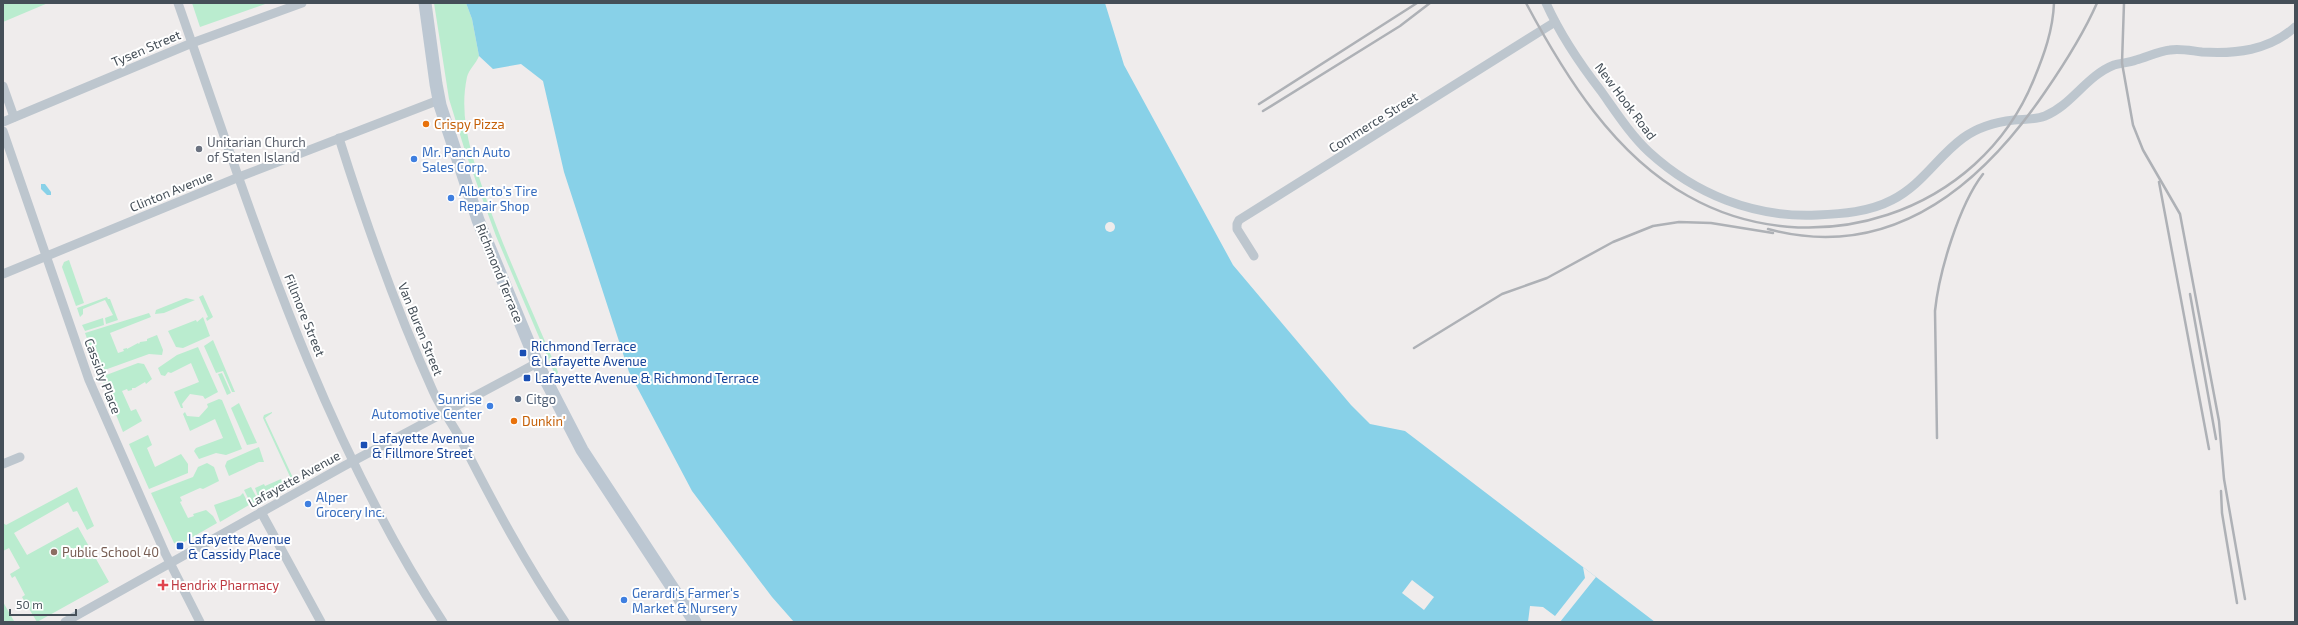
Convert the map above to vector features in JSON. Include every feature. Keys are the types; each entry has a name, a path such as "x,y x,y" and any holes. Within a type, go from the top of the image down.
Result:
{"main road":[{"name":"Richmond Terrace","path":"425,3 439,100 478,220 537,363 582,450 694,622"}],"street":[{"name":"Fillmore Street","path":"178,3 285,305 353,462 384,526 443,622"},
{"name":"Tysen Street","path":"3,122 192,43 302,3"},
{"name":"New Hook Road","path":"1546,3 1555,22 1592,79 1627,127 1647,150 1671,171 1692,185 1741,206 1766,212 1803,216 1846,214 1891,201 1923,179 1950,148 1964,136 1998,122 2036,119 2051,113 2099,73 2114,65 2170,49 2227,54 2245,51 2276,40 2295,27"},
{"name":"Commerce Street","path":"1254,256 1238,229 1237,224 1239,220 1555,22"},
{"path":"3,86 14,117"},
{"name":"Clinton Avenue","path":"3,274 239,177 439,100"},
{"name":"Cassidy Place","path":"3,131 45,257 101,409 170,563 200,622"},
{"name":"Van Buren Street","path":"339,138 368,230 391,291 434,392 503,524 565,622"},
{"name":"Lafayette Avenue","path":"65,622 261,512 537,363"},
{"path":"3,464 20,457"},
{"path":"261,512 321,622"}],"green space":[{"path":"3,3 48,3 3,22"},
{"path":"192,3 268,3 200,27"},
{"path":"434,3 466,3 472,19 479,56 467,77 464,108 468,139 476,169 494,220 558,372 556,377 496,236 466,154 449,99"},
{"path":"69,260 84,303 76,306 62,267 64,262"},
{"path":"203,295 213,317 207,321 206,318 208,317 199,297"},
{"path":"107,297 110,299 118,320 106,324 105,318 113,315 105,300 83,309 83,314 80,317 77,308"},
{"path":"186,298 195,300 164,313 155,314 156,310"},
{"path":"149,313 151,317 110,333 118,353 124,351 123,349 127,349 138,343 139,344 140,342 147,341 147,339 157,335 163,350 162,355 149,354 99,372 85,333"},
{"path":"203,317 210,336 183,348 176,347 168,331 196,320 197,322"},
{"path":"103,318 104,325 85,331 82,325"},
{"path":"213,340 235,392 232,392 223,371 216,373 204,346"},
{"path":"198,347 218,392 205,399 203,396 190,394 182,404 183,408 181,408 174,392 199,382 191,363 171,373 168,372 165,376 161,375 158,368 177,355"},
{"path":"138,363 144,364 152,379 146,384 145,382 135,388 132,388 132,390 128,391 127,389 122,391 131,411 136,409 142,421 123,432 101,377"},
{"path":"222,373 231,393 227,395 218,374"},
{"path":"219,399 222,400 242,449 226,455 216,453 199,459 194,451 196,448 223,438 215,419 190,431 183,414 185,412 187,416 199,417 208,407 207,404"},
{"path":"239,403 257,443 247,445 231,408"},
{"path":"272,412 265,418 294,480 292,481 263,418 264,415"},
{"path":"148,435 152,445 147,448 155,467 181,454 188,464 188,473 149,489 129,444"},
{"path":"259,447 264,462 259,462 229,476 225,466 227,461"},
{"path":"207,463 214,467 219,481 203,489 200,488 180,497 182,501 180,502 188,518 194,516 193,514 206,510 213,516 217,523 179,545 174,543 151,493 193,477 198,467"},
{"path":"281,479 284,486 259,499 255,488 264,484 265,486"},
{"name":"Public School 40","path":"77,487 94,526 87,530 77,511 73,512 68,502 14,533 27,555 78,527 109,582 37,622 22,597 25,595 15,576 12,578 10,574 20,568 9,548 3,551 3,523 6,525"},
{"path":"251,487 258,500 251,504 244,490"},
{"path":"243,493 249,505 220,522 214,505 240,496"},
{"path":"3,602 14,621 3,622"}],"water":[{"path":"466,3 1105,3 1124,65 1233,265 1351,405 1370,424 1405,431 1655,622 794,622 772,597 692,491 629,372 564,172 543,81 521,64 493,69 479,56 472,19"},
{"path":"41,184 45,184 51,192 51,195 47,195 41,189"}],"pier":[{"path":"1108,222 1112,222 1114,223 1114,231 1108,232 1105,229 1105,225"},
{"path":"1583,567 1596,577 1560,622 1528,622 1530,606 1543,607 1555,616 1585,578"},
{"path":"1412,580 1434,597 1424,610 1402,593"}],"railway":[{"path":"1259,104 1417,3"},
{"path":"1263,111 1400,26 1430,3"},
{"path":"1526,3 1557,58 1594,112 1637,159 1661,179 1688,196 1737,217 1787,227 1838,226 1888,215 1934,194 1975,164 2009,126 2034,79 2047,42 2052,23 2054,3"},
{"path":"1768,229 1812,236 1854,235 1892,225 1928,208 1961,186 1991,158 2019,127 2067,60 2080,38 2097,3"},
{"path":"2124,3 2122,63 2133,125 2143,150 2180,214 2219,421 2224,479 2245,599"},
{"path":"1937,438 1935,311 1937,295 1958,221 1974,187 1983,174"},
{"path":"2159,182 2209,449"},
{"path":"1414,348 1502,294 1547,278 1613,242 1653,226 1679,222 1711,223 1773,233"},
{"path":"2190,294 2216,439"},
{"path":"2221,491 2222,513 2237,603"}],"place":[{"name":"Crispy Pizza","path":"426,124"},
{"name":"Unitarian Church of Staten Island","path":"199,149"},
{"name":"Mr. Panch Auto Sales Corp.","path":"414,159"},
{"name":"Alberto's Tire Repair Shop","path":"451,198"},
{"name":"Richmond Terrace & Lafayette Avenue","path":"523,353"},
{"name":"Lafayette Avenue & Richmond Terrace","path":"527,378"},
{"name":"Citgo","path":"518,399"},
{"name":"Sunrise Automotive Center","path":"490,406"},
{"name":"Dunkin'","path":"514,421"},
{"name":"Lafayette Avenue & Fillmore Street","path":"364,445"},
{"name":"Alper Grocery Inc.","path":"308,504"},
{"name":"Lafayette Avenue & Cassidy Place","path":"180,546"},
{"name":"Public School 40","path":"54,552"},
{"name":"Hendrix Pharmacy","path":"163,585"},
{"name":"Gerardi's Farmer's Market & Nursery","path":"624,600"}]}
